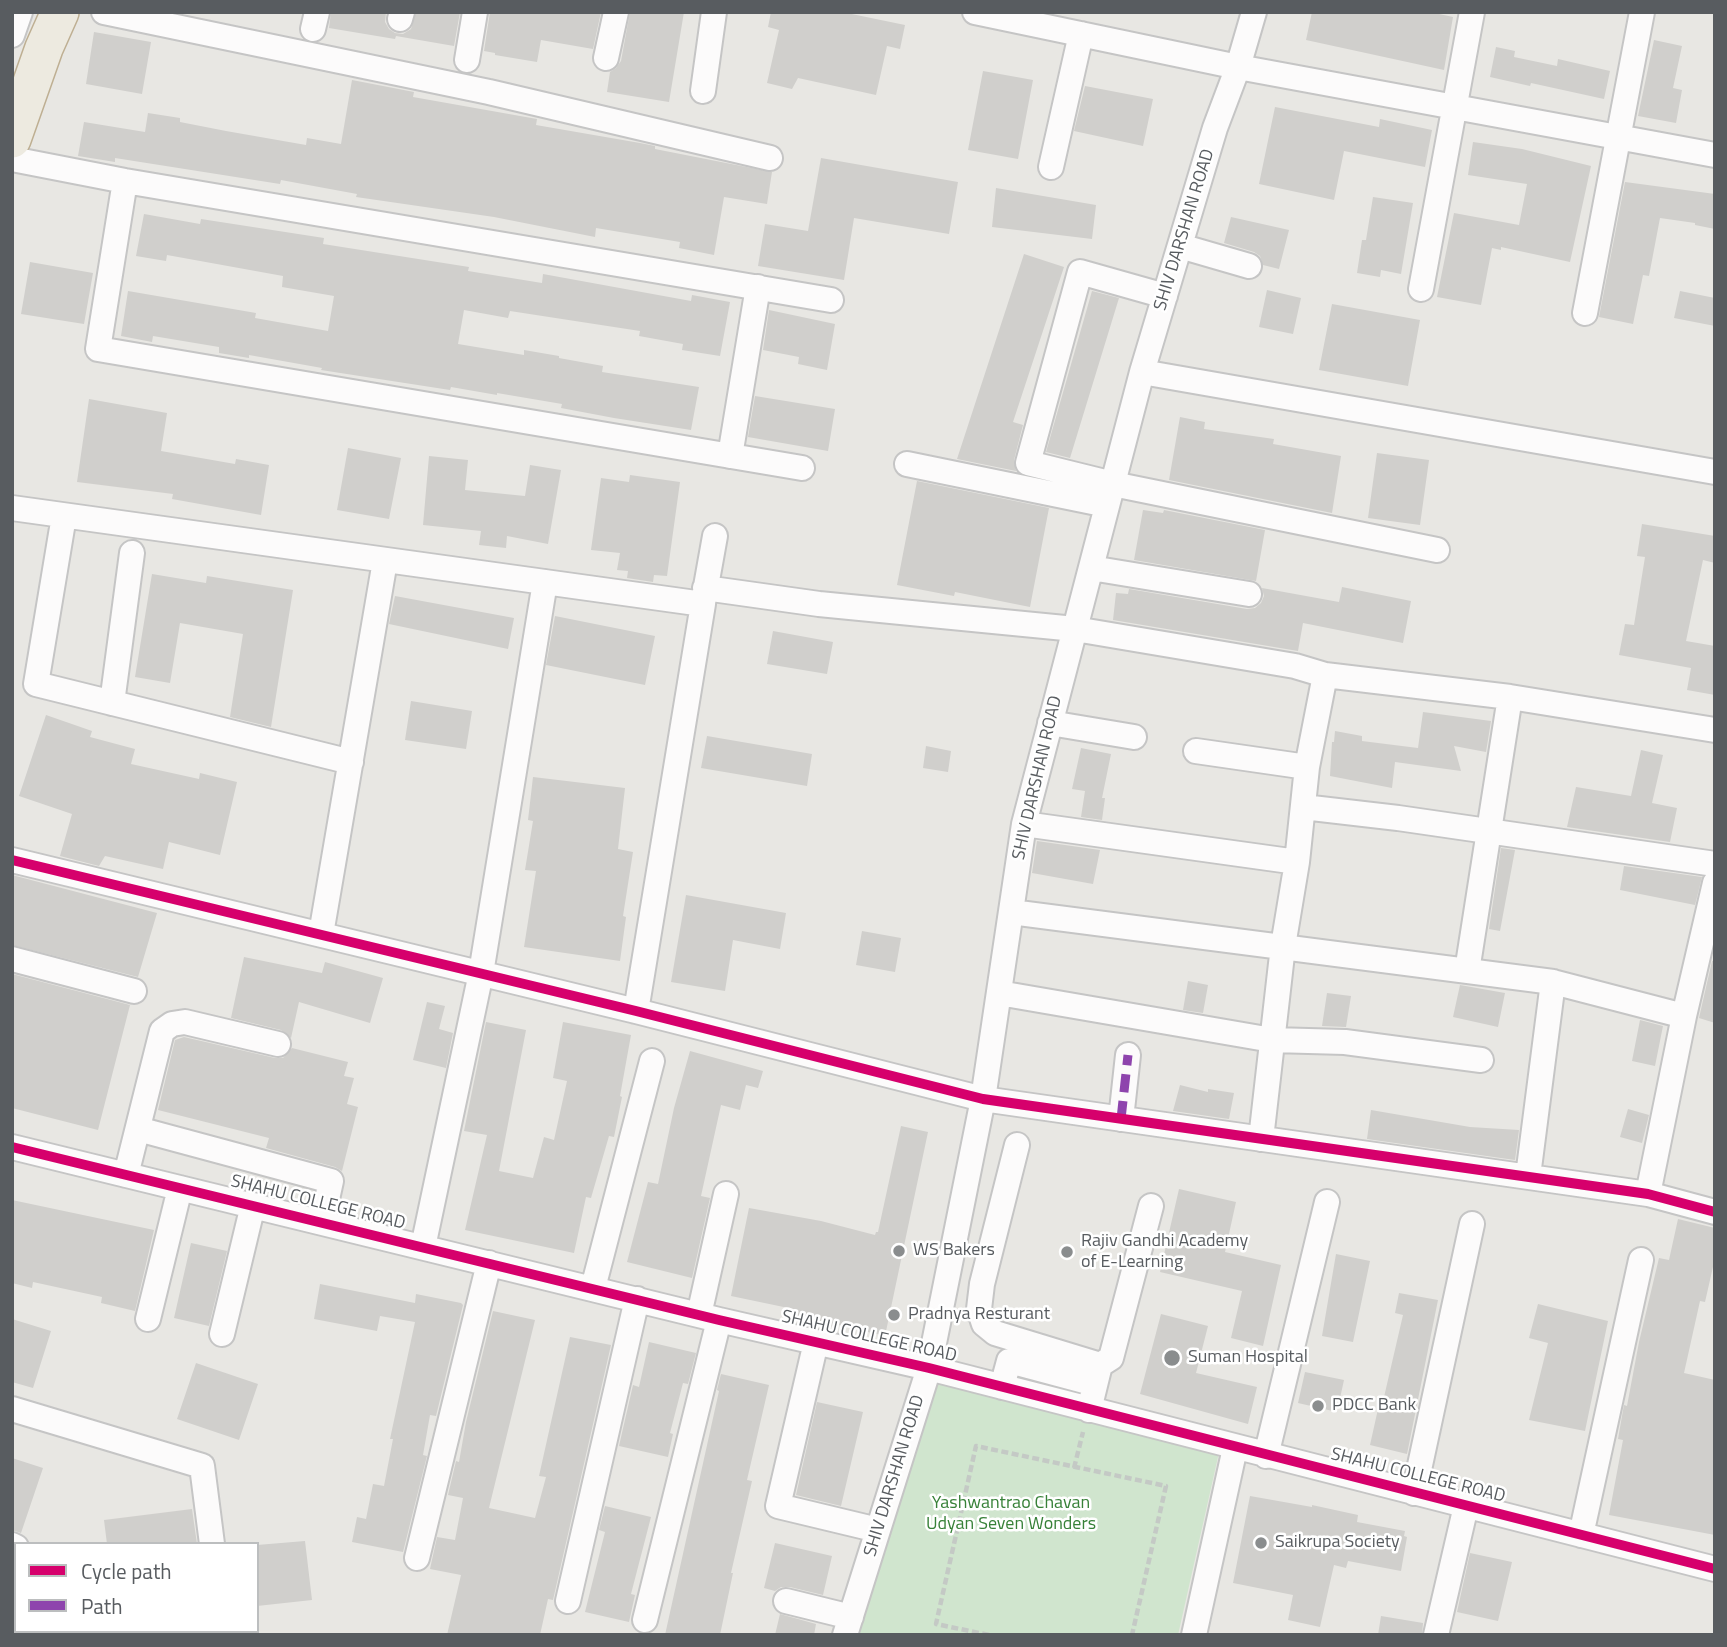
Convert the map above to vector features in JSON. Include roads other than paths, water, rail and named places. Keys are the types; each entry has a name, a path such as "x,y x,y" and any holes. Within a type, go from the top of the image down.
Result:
{"highway":[{"path":"12,139 44,48 60,12"}],"street":[{"path":"12,34 20,12"},
{"path":"104,12 489,92 770,158"},
{"path":"467,60 475,12"},
{"path":"606,58 616,12"},
{"path":"702,90 714,12"},
{"path":"975,12 1003,15 1238,67 1715,155"},
{"name":"SHIV DARSHAN ROAD","path":"848,1626 929,1368 983,1099 1024,824 1142,372 1215,128 1238,67 1254,12"},
{"path":"1420,289 1472,12"},
{"path":"1585,313 1642,12"},
{"path":"1051,167 1081,34"},
{"path":"12,159 125,181 831,300"},
{"path":"125,181 99,349 803,468"},
{"path":"1180,246 1249,266"},
{"path":"1110,494 1028,463 1080,272 1165,296"},
{"path":"730,456 758,287"},
{"path":"1142,372 1715,472"},
{"path":"907,464 1110,494 1437,550"},
{"path":"12,508 545,582 819,604 1075,629 1295,666 1325,675 1510,697 1715,730"},
{"path":"64,516 36,684 351,762"},
{"path":"636,1011 715,536"},
{"path":"111,703 132,553"},
{"path":"321,934 385,561"},
{"path":"1091,568 1249,594"},
{"path":"424,1247 481,973 545,582"},
{"path":"1261,1139 1307,767 1325,675"},
{"path":"1466,971 1510,697"},
{"path":"1050,723 1134,737"},
{"path":"1196,751 1307,767"},
{"path":"1303,807 1398,818 1715,864"},
{"path":"1024,824 1297,862"},
{"path":"12,860 636,1011 983,1099 1648,1194 1715,1212"},
{"path":"1648,1194 1684,1016 1715,883"},
{"path":"1011,912 1553,982 1684,1016"},
{"path":"12,959 134,991"},
{"path":"1528,1176 1553,982"},
{"path":"999,993 1272,1040 1345,1042 1481,1060"},
{"path":"126,1175 162,1031 172,1024 185,1021 278,1044"},
{"path":"1121,1119 1128,1055"},
{"path":"593,1288 652,1061"},
{"path":"138,1129 331,1181 322,1222"},
{"path":"1017,1145 982,1284 979,1309 984,1324 1013,1350 1098,1374"},
{"name":"SHAHU COLLEGE ROAD","path":"12,1147 929,1368 1715,1569"},
{"path":"148,1319 180,1188"},
{"path":"645,1620 709,1317 726,1194"},
{"path":"1266,1455 1327,1202"},
{"path":"222,1334 253,1205"},
{"path":"1089,1410 1098,1374 1111,1358 1151,1206"},
{"path":"1414,1493 1472,1224"},
{"path":"1581,1535 1641,1260"},
{"path":"417,1558 489,1263"},
{"path":"568,1601 637,1298"},
{"path":"816,1342 778,1506 878,1530"},
{"path":"1002,1387 1013,1350"},
{"path":"12,1409 202,1466 212,1542"},
{"path":"1194,1635 1235,1448"},
{"path":"1436,1635 1466,1506"},
{"path":"786,1601 848,1626"}],"place":[{"name":"WS Bakers","path":"899,1251"},
{"name":"Rajiv Gandhi Academy of E-Learning","path":"1067,1252"},
{"name":"Pradnya Resturant","path":"894,1315"},
{"name":"Suman Hospital","path":"1172,1358"},
{"name":"PDCC Bank","path":"1318,1406"},
{"name":"Saikrupa Society","path":"1261,1543"}],"park label":[{"name":"Yashwantrao Chavan Udyan Seven Wonders","path":"1011,1514"}]}
